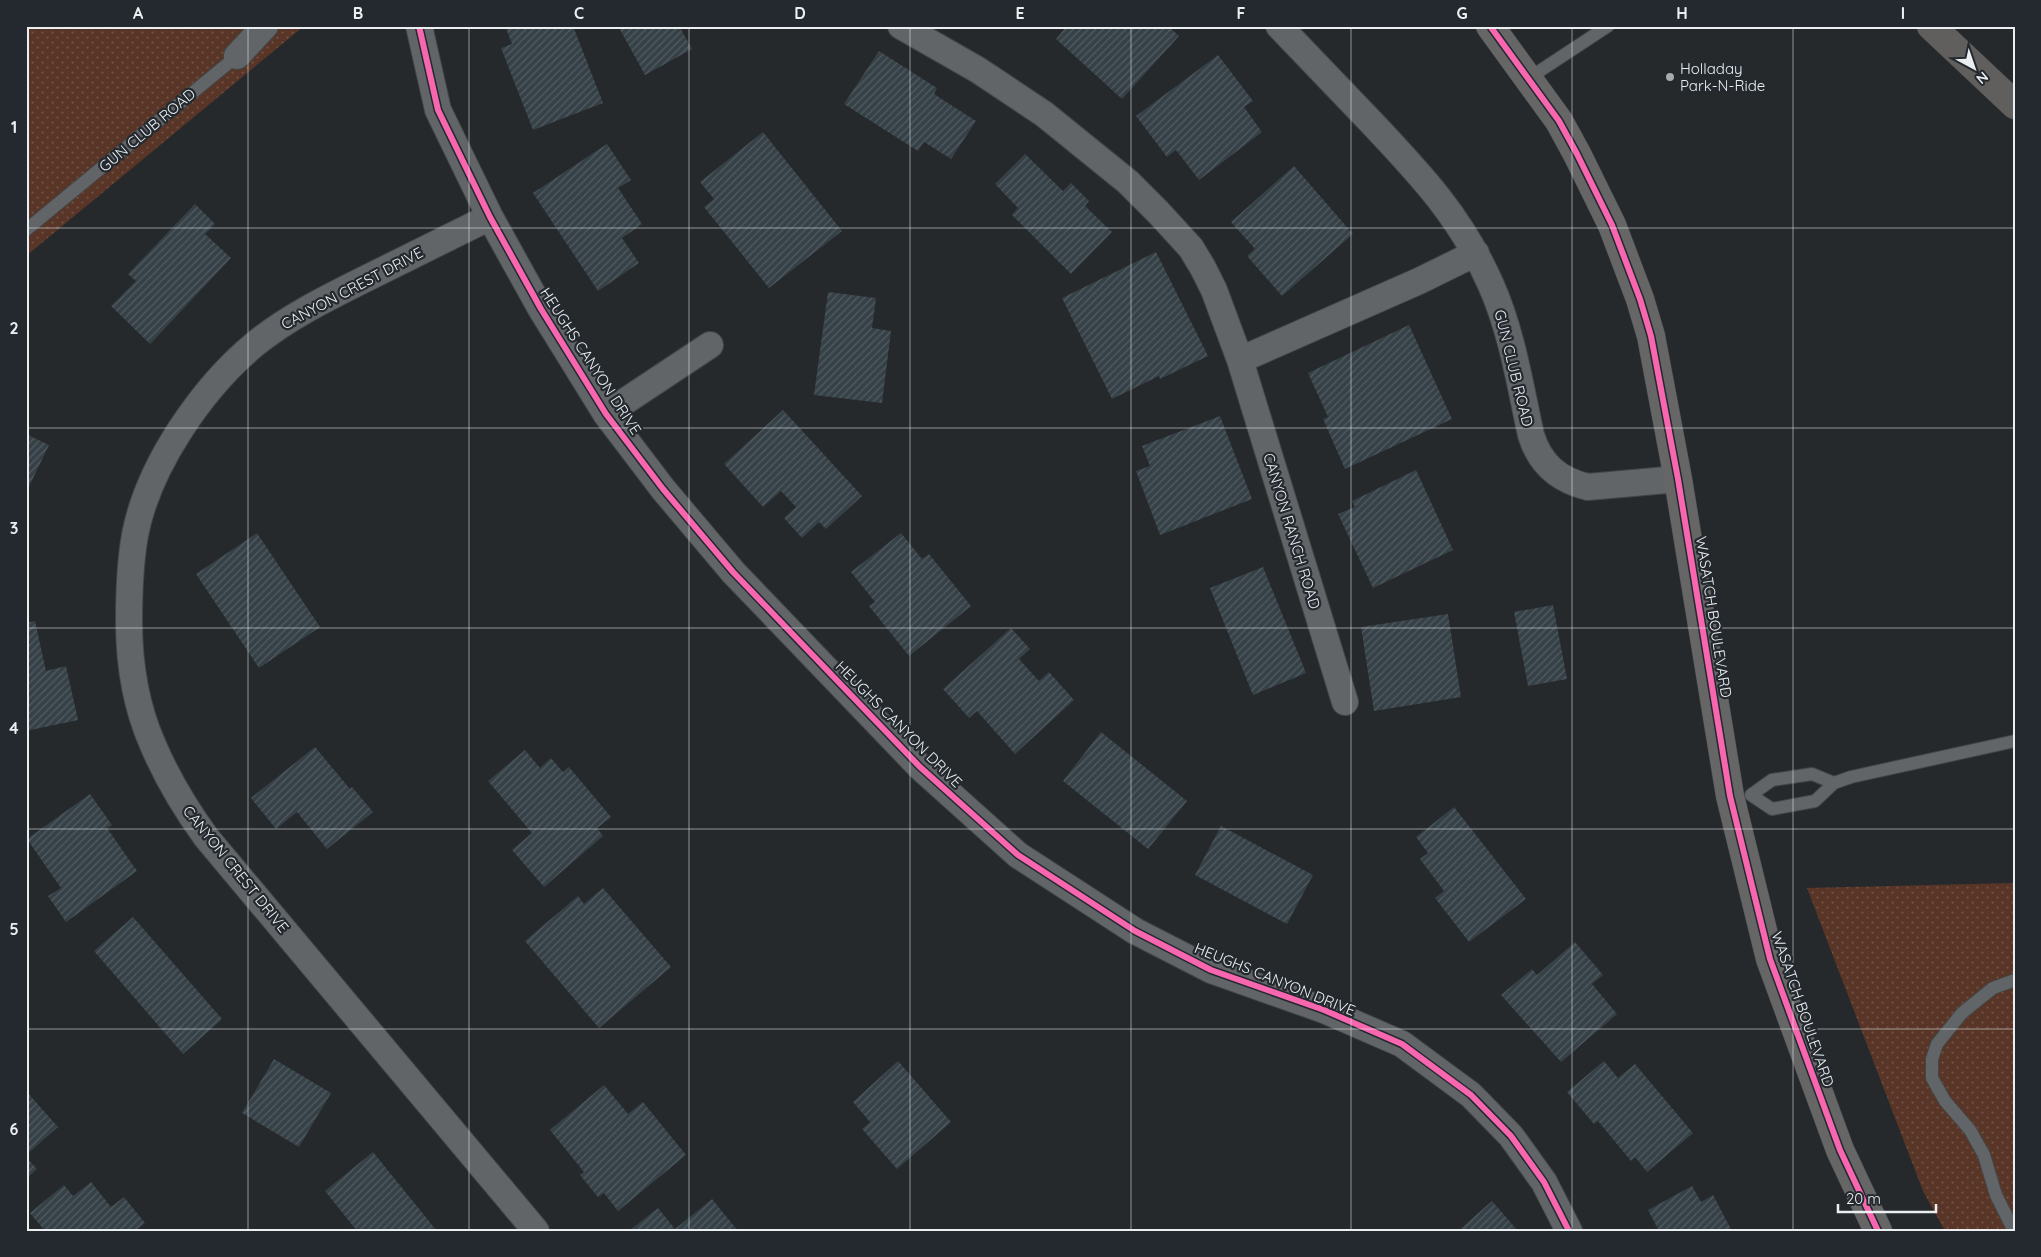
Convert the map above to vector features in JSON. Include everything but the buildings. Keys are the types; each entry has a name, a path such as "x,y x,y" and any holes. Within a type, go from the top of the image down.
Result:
{"main road":[{"path":"1931,26 2015,105"}],"street":[{"name":"GUN CLUB ROAD","path":"237,56 265,26"},
{"name":"HEUGHS CANYON DRIVE","path":"419,26 438,110 490,216 541,309 606,414 663,489 733,572 920,767 1018,855 1135,931 1211,970 1324,1010 1402,1044 1471,1095 1511,1136 1544,1182 1569,1231"},
{"name":"CANYON RANCH ROAD","path":"901,26 978,70 1044,114 1115,172 1158,212 1191,248 1204,268 1214,290 1240,360 1345,702"},
{"name":"GUN CLUB ROAD","path":"1279,26 1416,170 1464,231 1501,310 1531,435 1535,448 1546,466 1562,478 1574,484 1588,487 1678,479"},
{"name":"WASATCH BOULEVARD","path":"1490,26 1559,121 1592,180 1627,262 1651,336 1741,796 1770,959 1840,1150 1878,1231"},
{"name":"CANYON CREST DRIVE","path":"490,216 322,301 283,324 256,343 210,388 170,448 156,475 140,519 136,533 131,572 129,640 136,690 152,744 188,812 206,837 536,1231"},
{"path":"1240,360 1476,254"},
{"path":"606,414 710,345"}],"lane":[{"path":"1529,78 1608,26"},
{"name":"GUN CLUB ROAD","path":"26,230 237,56"},
{"path":"1741,796 1772,809 1815,801 1834,783 1851,777 2015,741"},
{"path":"1741,796 1772,780 1804,775 1812,774 1834,783"},
{"path":"2014,1231 1996,1195 1984,1155 1970,1130 1945,1101 1932,1078 1932,1060 1937,1044 1962,1013 1994,988 2015,980"}],"shaded area":[{"path":"26,26 304,26 26,256"},
{"path":"2015,883 2015,1231 1945,1231 1923,1191 1807,888"}],"cycle path":[{"path":"419,26 438,110 490,217 541,309 606,414 663,489 733,572 920,767 1018,855 1135,931 1211,970 1324,1010 1402,1044 1471,1095 1511,1136 1544,1182 1569,1231"},
{"path":"1490,26 1559,121 1612,225 1640,299 1651,336 1678,479 1730,796 1770,959 1840,1150 1878,1231"}],"place":[{"name":"Holladay Park-N-Ride","path":"1670,77"}]}
